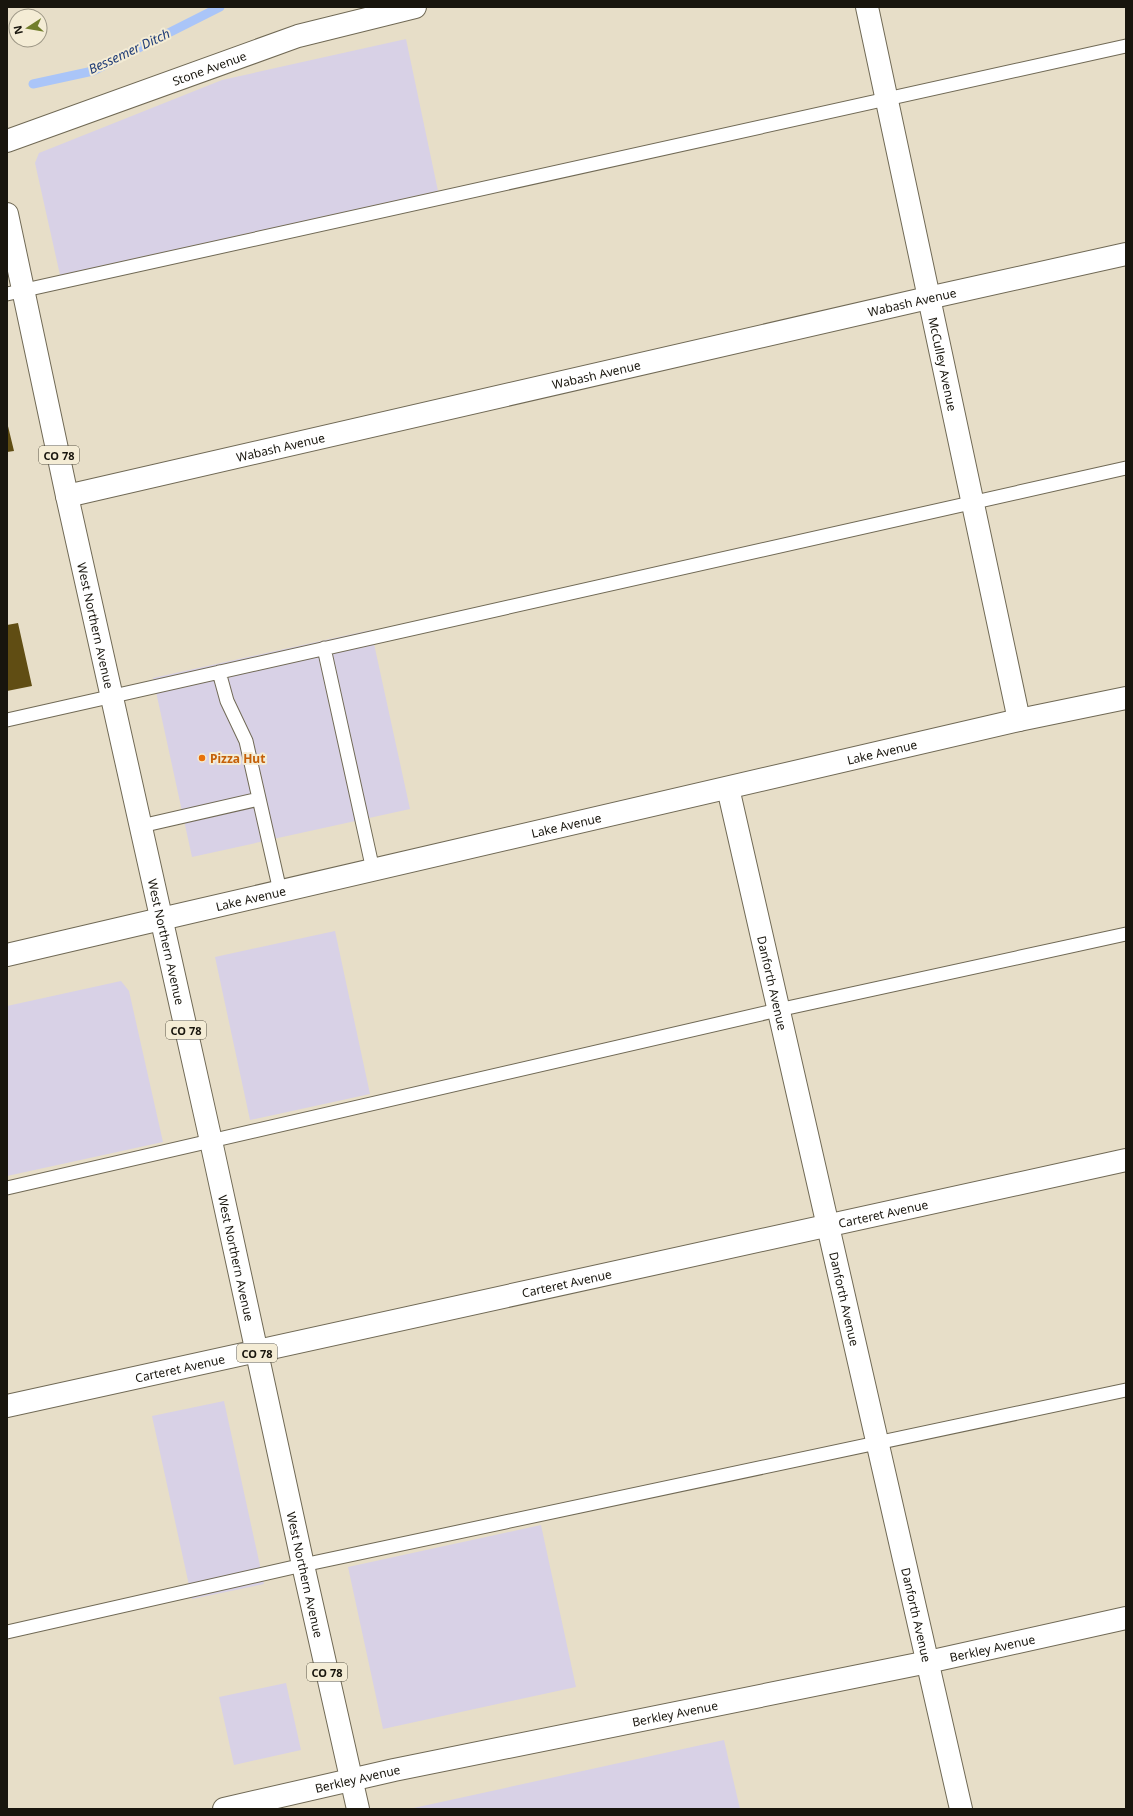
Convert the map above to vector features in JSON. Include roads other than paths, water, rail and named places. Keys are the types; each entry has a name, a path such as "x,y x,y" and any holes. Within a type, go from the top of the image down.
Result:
{"street":[{"name":"Stone Avenue","path":"7,141 298,36 415,7"},
{"name":"McCulley Avenue","path":"867,7 1019,720"},
{"name":"West Northern Avenue","path":"7,214 15,292 67,496 212,1141 256,1351 358,1809"},
{"name":"Wabash Avenue","path":"67,496 928,298 1126,254"},
{"name":"Lake Avenue","path":"7,955 1019,720 1126,698"},
{"name":"Danforth Avenue","path":"728,788 961,1809"},
{"name":"Carteret Avenue","path":"7,1406 1126,1160"},
{"name":"Berkley Avenue","path":"224,1809 351,1779 928,1662 1126,1618"}],"lane":[{"path":"15,292 1126,46"},
{"path":"7,720 324,648 379,637 972,501 1126,468"},
{"path":"324,648 372,870"},
{"path":"219,672 227,701 246,741 280,891"},
{"path":"141,826 259,799"},
{"path":"7,1188 778,1010 1126,934"},
{"path":"7,1632 303,1565 1126,1390"}],"waterway":[{"name":"Bessemer Ditch","path":"33,84 93,71 220,7"}],"place":[{"name":"Pizza Hut","path":"202,758"}]}
